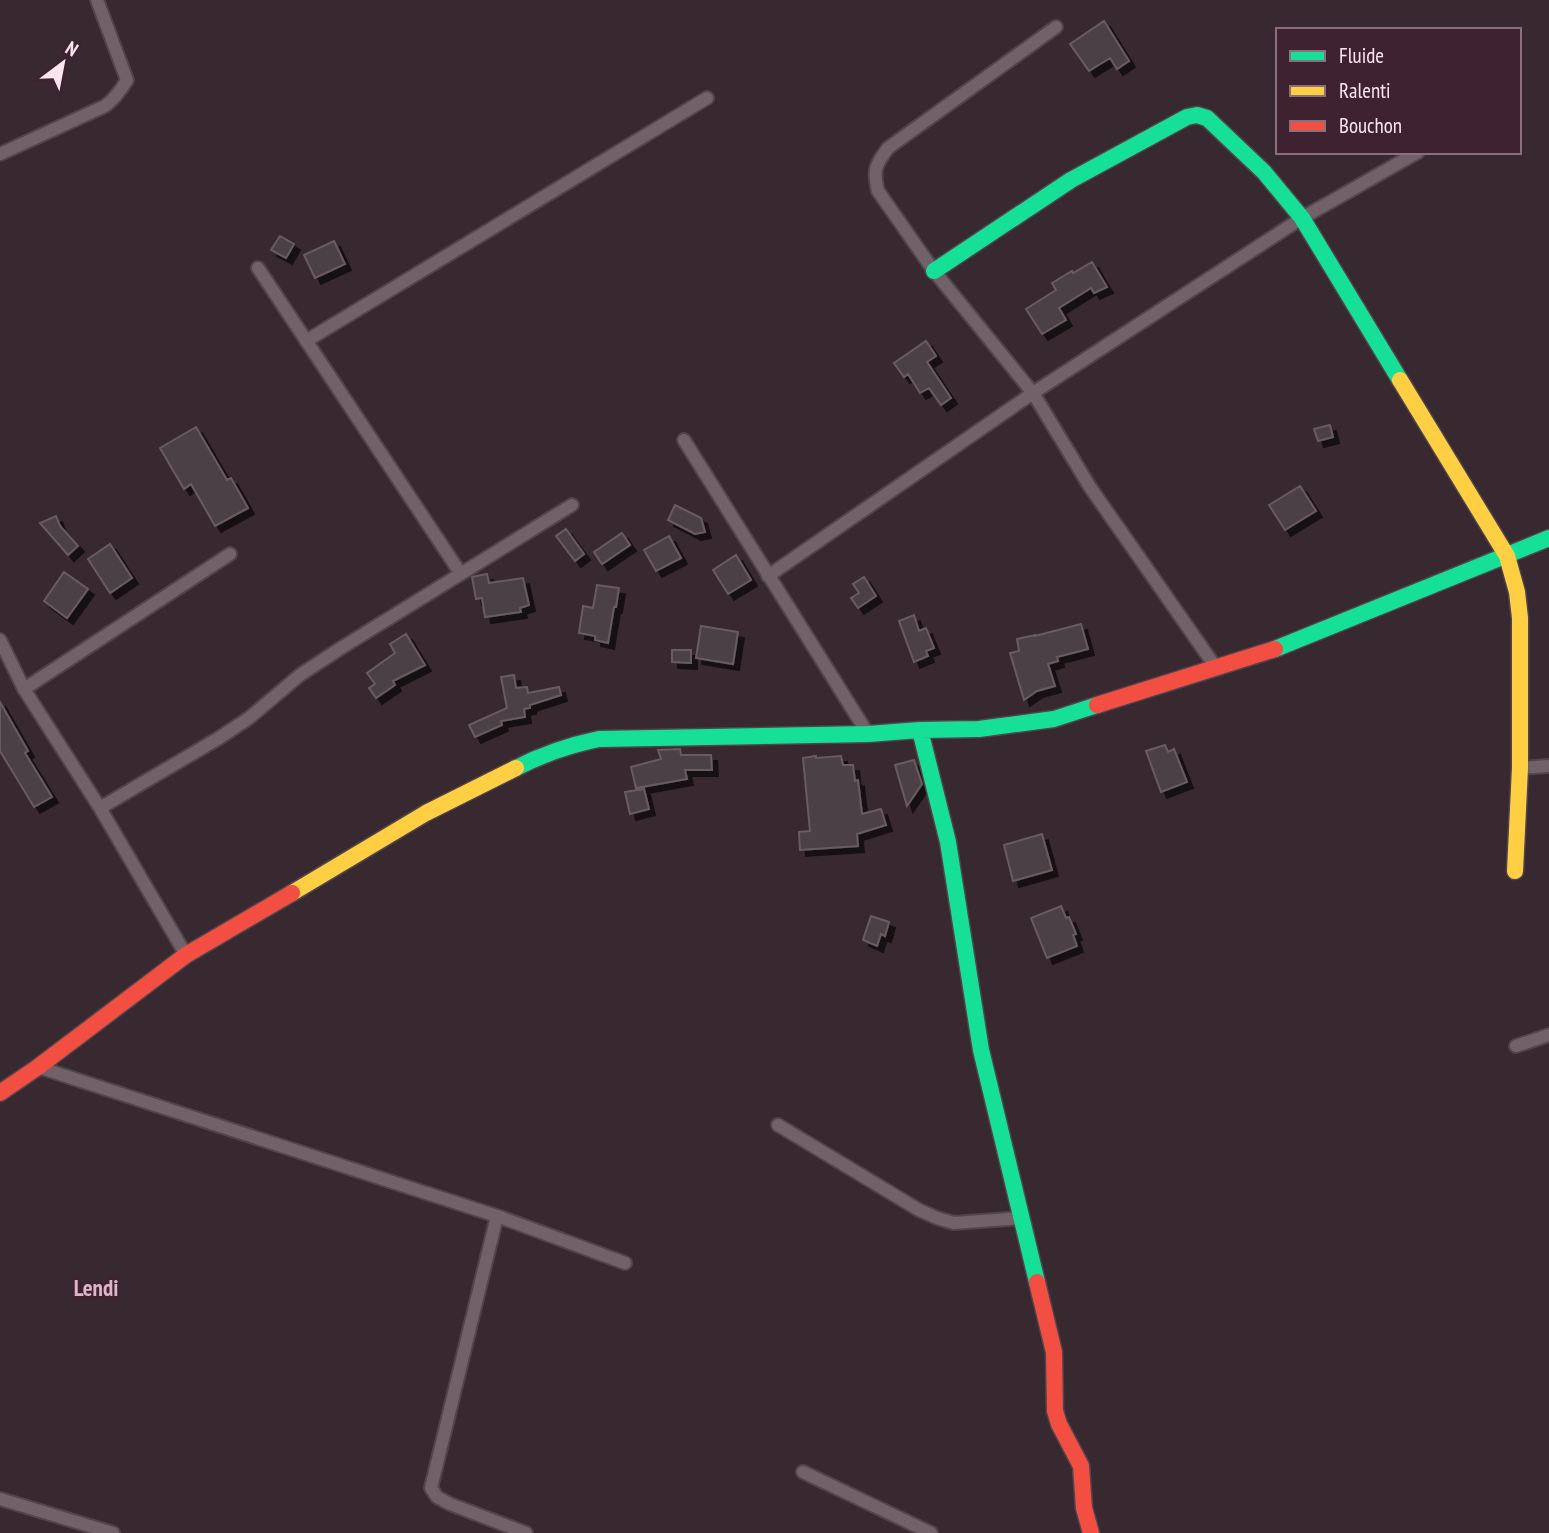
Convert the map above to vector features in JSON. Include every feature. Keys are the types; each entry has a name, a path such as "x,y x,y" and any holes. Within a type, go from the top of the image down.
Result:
{"street":[{"path":"0,154 105,106 121,89 127,79 97,0"},
{"path":"1056,27 888,148 878,162 874,176 878,191 934,271 1033,393 1090,487 1217,669"},
{"path":"306,341 708,98"},
{"path":"934,271 1071,180 1187,117 1197,115 1207,118 1264,172 1302,218 1507,556 1517,592 1520,618 1520,768 1514,871"},
{"path":"768,576 1033,393 1302,218 1414,154"},
{"path":"258,268 461,574"},
{"path":"684,440 868,734"},
{"path":"100,808 219,738 249,718 300,675 572,505"},
{"path":"0,1093 186,955 426,813 540,756 574,744 624,737 868,734 979,729 1054,719 1273,650 1549,538"},
{"path":"24,689 230,554"},
{"path":"0,640 24,689 100,808 186,955"},
{"path":"920,730 948,842 981,1051 1054,1352 1055,1411 1081,1466 1084,1508 1091,1533"},
{"path":"1520,768 1549,766"},
{"path":"1516,1046 1549,1035"},
{"path":"38,1067 497,1216 625,1263"},
{"path":"778,1125 919,1210 937,1218 954,1223 1021,1218"},
{"path":"497,1216 431,1488 437,1497 450,1504 526,1533"},
{"path":"803,1472 931,1533"},
{"path":"0,1499 113,1533"}],"building":[{"path":"1104,21 1129,61 1117,69 1110,58 1089,71 1070,44"},
{"path":"280,236 294,244 286,258 271,250"},
{"path":"334,241 345,264 315,278 304,255"},
{"path":"1092,262 1107,287 1094,293 1091,288 1059,308 1066,320 1042,334 1026,309 1056,290 1052,283"},
{"path":"926,341 936,356 927,362 951,398 941,405 929,388 920,393 908,374 904,377 894,363"},
{"path":"1330,425 1333,437 1318,441 1314,429"},
{"path":"196,427 227,480 231,478 248,508 215,526 191,484 184,489 160,448"},
{"path":"1300,486 1316,511 1285,530 1269,505"},
{"path":"675,505 701,518 705,532 695,534 668,520"},
{"path":"56,516 60,526 78,546 68,555 40,523"},
{"path":"566,529 584,554 575,561 556,536"},
{"path":"622,533 630,545 602,564 594,552"},
{"path":"669,536 681,558 656,571 644,550"},
{"path":"110,544 132,578 110,593 88,559"},
{"path":"736,555 751,580 728,594 713,570"},
{"path":"64,572 88,589 67,618 44,601"},
{"path":"487,574 489,583 523,578 529,605 520,608 521,612 485,617 482,598 476,599 472,577"},
{"path":"864,577 876,596 858,608 851,598 859,593 853,584"},
{"path":"597,585 619,588 608,643 595,640 595,636 579,633 583,606 593,608"},
{"path":"914,615 919,631 926,628 934,648 926,651 928,656 914,662 899,621"},
{"path":"1081,624 1088,649 1057,657 1058,661 1048,664 1055,686 1037,691 1024,700 1010,653 1019,651 1017,639"},
{"path":"701,626 738,632 733,664 696,658"},
{"path":"406,634 425,665 393,681 395,685 376,698 369,688 375,684 367,673 395,653 390,644"},
{"path":"672,650 691,650 691,663 672,662"},
{"path":"514,675 516,688 527,687 528,693 559,687 561,695 530,705 530,708 524,709 525,717 501,721 502,725 475,737 469,725 507,708 501,677"},
{"path":"0,702 28,751 25,753 52,797 34,807 0,751"},
{"path":"1165,745 1168,752 1174,749 1187,782 1161,792 1146,751"},
{"path":"680,749 681,755 711,755 712,770 685,770 687,779 636,788 631,767 661,759 658,750"},
{"path":"841,756 843,765 853,765 855,781 858,780 862,814 881,809 886,825 857,834 858,846 800,850 799,832 810,831 803,758"},
{"path":"914,760 922,784 907,806 895,765"},
{"path":"644,789 649,809 630,814 625,792"},
{"path":"1042,834 1052,870 1013,881 1004,845"},
{"path":"1061,906 1076,934 1073,935 1077,946 1047,958 1031,918"},
{"path":"871,916 889,922 885,936 881,934 877,946 863,940"}],"traffic: fast":[{"path":"934,271 1071,180 1187,117 1197,115 1207,118 1264,172 1302,218 1400,380"},
{"path":"1275,649 1549,538"},
{"path":"516,768 557,750 599,739 979,729 1054,719 1097,705"},
{"path":"920,730 948,842 981,1050 1037,1282"}],"traffic: slow":[{"path":"1400,380 1507,556 1517,592 1520,618 1520,768 1515,871"},
{"path":"292,893 426,813 516,768"}],"traffic: jam":[{"path":"1097,705 1275,649"},
{"path":"0,1093 186,955 292,893"},
{"path":"1037,1282 1054,1352 1055,1411 1081,1466 1084,1508 1091,1533"}],"district":[{"name":"Lendi","path":"96,1287"}]}
